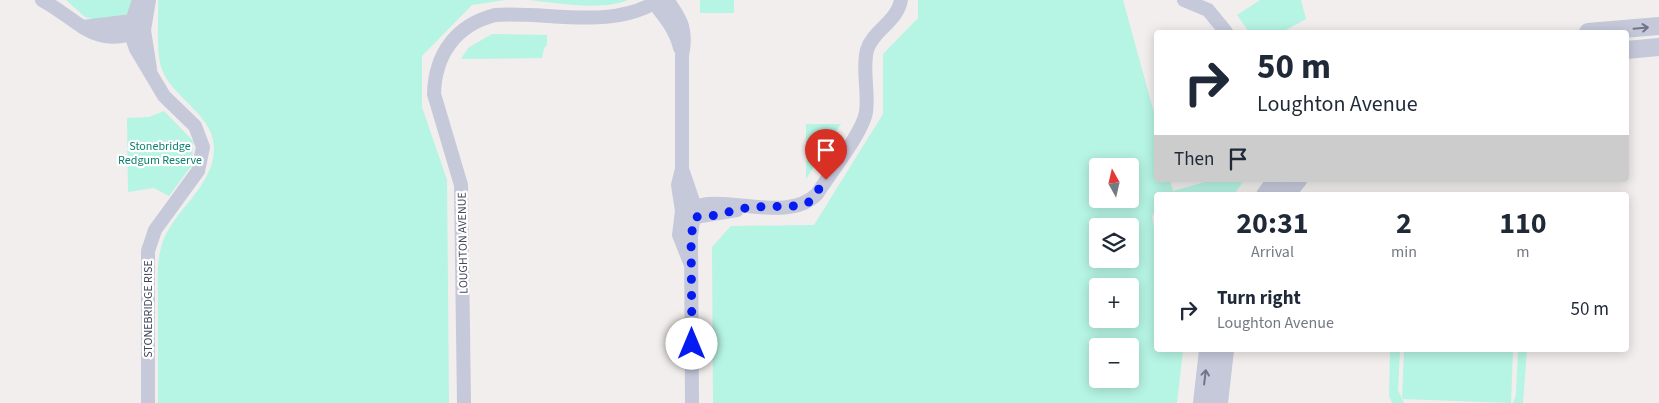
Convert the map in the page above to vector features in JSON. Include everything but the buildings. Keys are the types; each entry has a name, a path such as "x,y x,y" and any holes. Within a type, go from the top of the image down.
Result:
{"street":[{"path":"42,0 53,6 78,27 95,34 115,37 135,28 149,0"},
{"path":"135,28 139,0"},
{"path":"692,403 691,265 679,236 691,212 710,204 750,207 794,206 808,203 817,194 864,119 868,50 896,14 901,0"},
{"path":"1184,0 1208,10 1224,30"},
{"path":"660,1 680,17 685,38 682,56 682,169 678,184 691,212"},
{"name":"LOUGHTON AVENUE","path":"464,403 462,185 434,94 434,78 444,52 464,28 479,19 495,15 602,17 638,10 660,1"},
{"path":"1612,30 1659,26"},
{"name":"STONEBRIDGE RISE","path":"135,28 150,70 164,96 195,126 203,147 198,171 155,230 148,251 148,403"},
{"path":"1629,50 1659,47"},
{"path":"1288,192 1296,182"},
{"path":"1202,403 1208,352"},
{"path":"1219,403 1225,352"}],"green space":[{"path":"66,0 134,0 127,14 95,20 85,17"},
{"path":"158,0 505,0 472,5 422,56 422,107 447,180 449,403 158,403 158,274 160,251 167,232 207,176 212,163 214,149 213,138 208,127 176,91 163,72 158,47"},
{"path":"529,0 628,0 593,6"},
{"path":"700,0 734,0 734,13 700,13"},
{"path":"918,0 1123,0 1154,113 1154,182 1171,182 1173,191 1205,182 1243,182 1236,192 1154,192 1154,212 1152,217 1154,230 1154,352 1183,352 1177,403 713,403 712,247 731,226 814,225 883,114 883,54 918,18"},
{"path":"1260,0 1301,0 1306,19 1286,30 1248,30 1237,15"},
{"path":"492,34 547,35 547,45 544,48 542,58 461,59 468,48"},
{"name":"Stonebridge Redgum Reserve","path":"164,111 193,141 192,165 169,196 154,188 128,192 127,118 149,117"},
{"path":"806,124 841,124 806,179"},
{"path":"1390,352 1400,352 1398,390 1404,403 1392,403 1389,396"},
{"path":"1404,352 1513,352 1511,403 1402,399"},
{"path":"1518,352 1527,352 1523,403 1513,403 1516,395"}],"route":[{"path":"692,344 691,236 695,217 711,216 750,207 794,206 808,203 817,194 826,180"}]}
